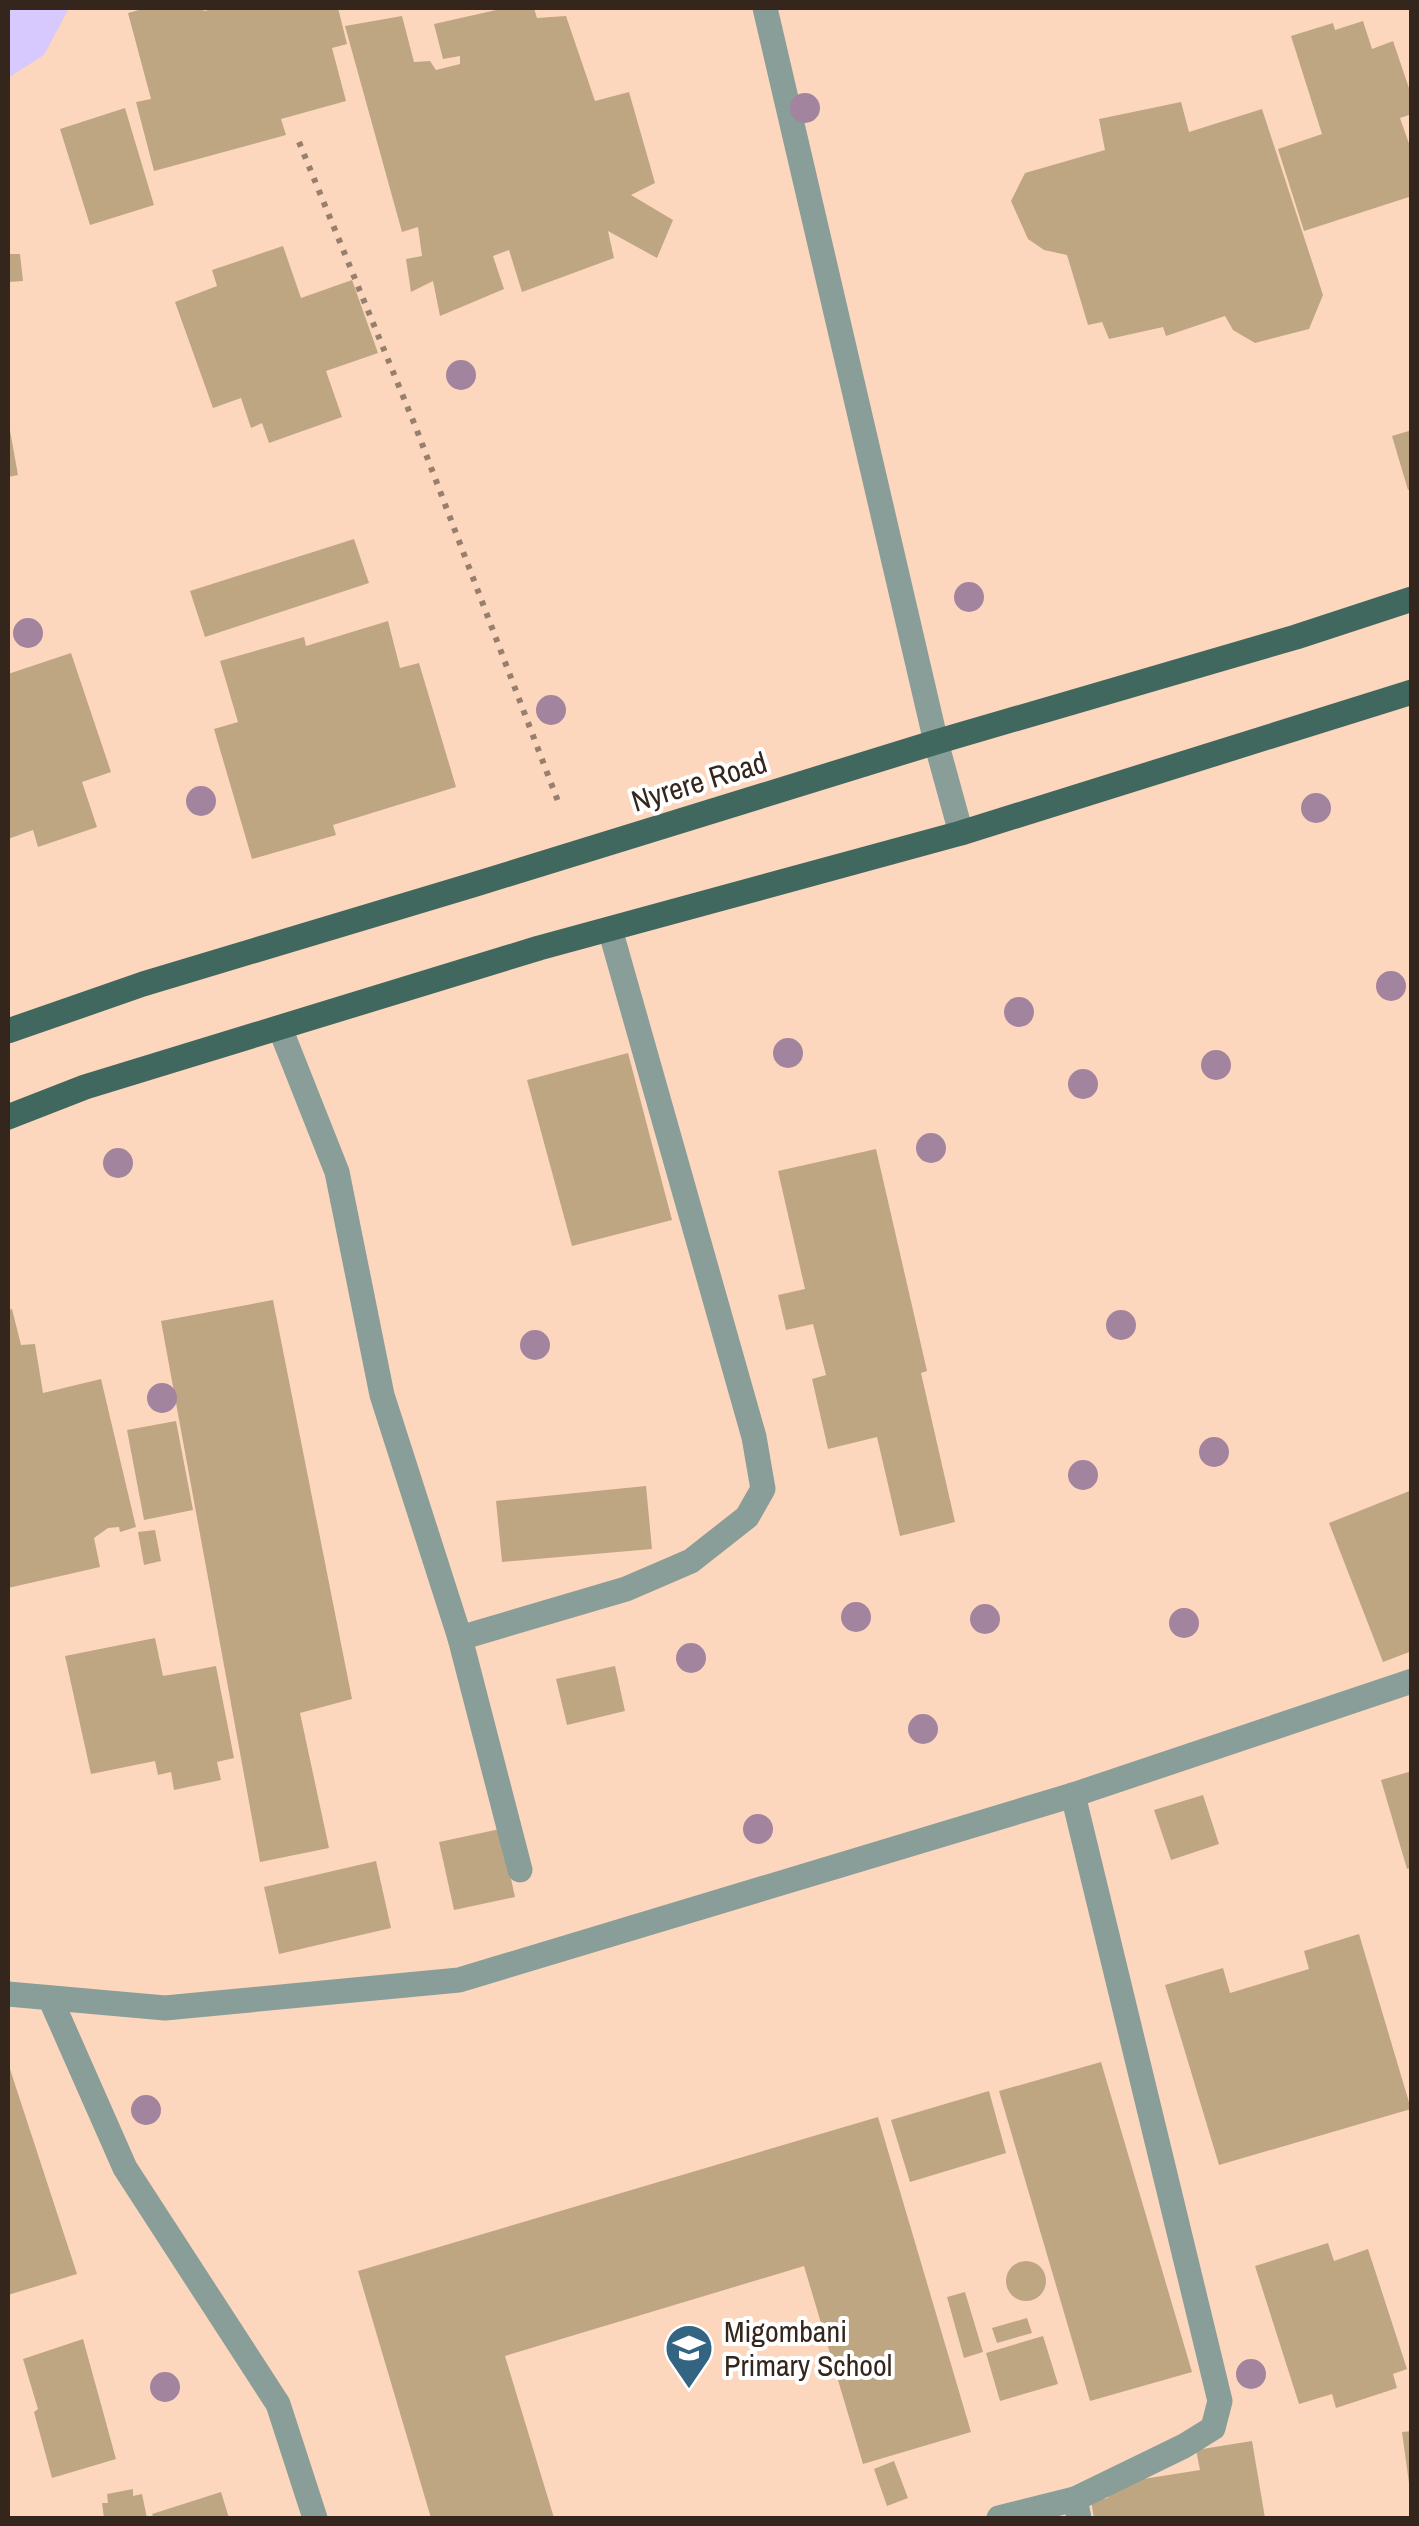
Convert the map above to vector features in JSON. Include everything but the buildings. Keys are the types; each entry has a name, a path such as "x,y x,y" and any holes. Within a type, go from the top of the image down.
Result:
{"main road":[{"name":"Nyrere Road","path":"8,1030 143,984 1412,599"},
{"path":"8,1117 85,1088 539,948 961,833 1412,692"}],"street":[{"path":"766,8 936,742 961,833"},
{"path":"460,1638 626,1589 691,1561 747,1518 763,1489 754,1437 610,929"},
{"path":"280,1028 337,1172 382,1395 460,1638 520,1870"},
{"path":"8,1994 165,2008 459,1980 1073,1795 1412,1681"},
{"path":"999,2518 1077,2509 1213,2428 1220,2402 1073,1795"},
{"path":"50,1998 125,2168 278,2404 315,2518"}],"path":[{"path":"299,142 416,428 577,852"}],"shaded area":[{"path":"8,8 69,8 44,55 8,78"}],"place":[{"name":"Migombani Primary School","path":"689,2390"}]}
